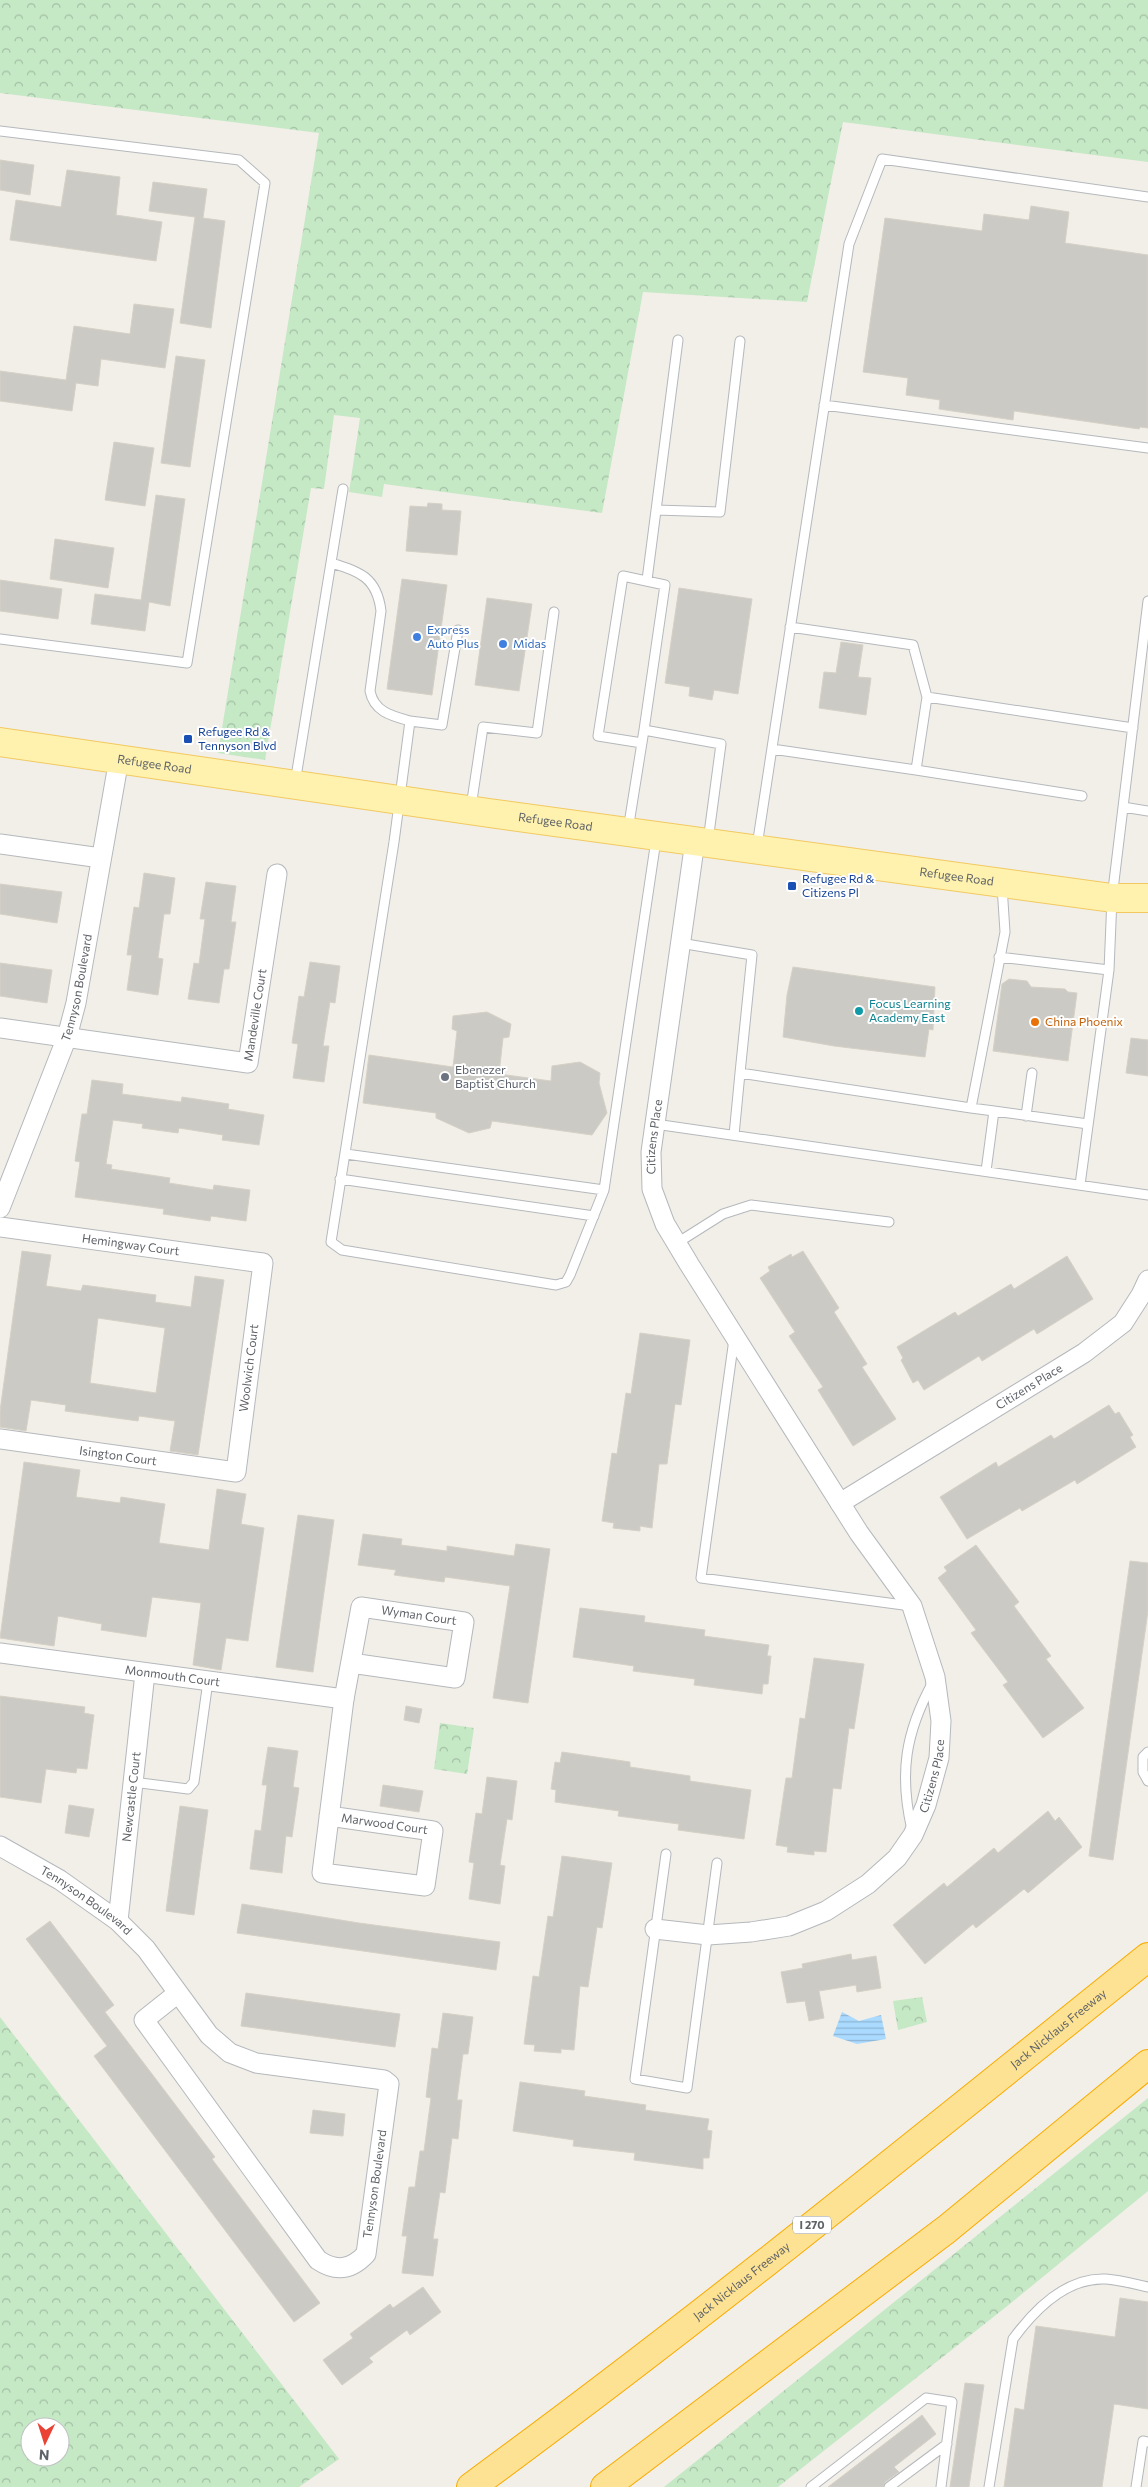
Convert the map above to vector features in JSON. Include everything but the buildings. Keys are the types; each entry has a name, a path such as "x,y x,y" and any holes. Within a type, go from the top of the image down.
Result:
{"highway":[{"name":"Jack Nicklaus Freeway","path":"471,2487 736,2286 999,2078 1148,1957"},
{"path":"605,2487 948,2229 1148,2064"}],"main road":[{"name":"Refugee Road","path":"0,742 1002,884 1112,898 1148,898"},
{"name":"Refugee Road","path":"1112,898 1148,911"}],"street":[{"name":"Tennyson Boulevard","path":"0,1208 67,1037 76,1003 119,759"},
{"name":"Citizens Place","path":"655,1928 708,1935 751,1932 789,1926 826,1911 868,1884 897,1858 913,1835 926,1804 939,1758 941,1721 935,1677 912,1606 859,1533 677,1244 665,1224 652,1189 651,1152 654,1124 680,943 701,842"},
{"path":"0,844 101,858"},
{"name":"Mandeville Court","path":"67,1037 248,1063 277,874"},
{"path":"0,1028 67,1037"},
{"name":"Hemingway Court","path":"0,1227 263,1263"},
{"name":"Woolwich Court","path":"236,1472 263,1263"},
{"name":"Citizens Place","path":"840,1503 1084,1353 1123,1323 1148,1280"},
{"name":"Isington Court","path":"0,1439 236,1472"},
{"name":"Wyman Court","path":"344,1699 361,1607 464,1622 455,1678 352,1663"},
{"name":"Monmouth Court","path":"0,1653 344,1699"},
{"name":"Newcastle Court","path":"118,1921 145,1672"},
{"name":"Marwood Court","path":"329,1816 434,1831 425,1886 322,1873 329,1816 344,1699"},
{"name":"Tennyson Boulevard","path":"0,1846 60,1880 118,1921 146,1949 209,2035 230,2053 256,2063 384,2080 389,2084 366,2254 356,2264 343,2269 329,2267 318,2260 144,2020 178,1993"}],"lane":[{"path":"0,131 239,160 265,183 187,663 0,638"},
{"path":"756,850 849,244 882,159 1148,197"},
{"path":"647,580 678,340"},
{"path":"656,510 720,512 740,341"},
{"path":"824,405 1148,448"},
{"path":"295,785 343,489"},
{"path":"331,563 357,570 372,585 380,601 381,611 371,685 372,698 383,711 410,721 442,725 458,630"},
{"path":"628,832 642,743 644,730 665,585 623,576 598,736 642,743"},
{"path":"1080,1185 1109,970 1112,898 1148,601"},
{"path":"471,810 483,727 537,733 554,612"},
{"path":"790,627 913,645 927,697 916,770"},
{"path":"927,697 1133,728"},
{"path":"410,721 400,800 331,1242 342,1250 556,1285 566,1282 604,1190 657,836"},
{"path":"644,730 720,744 701,842"},
{"path":"772,749 1082,796"},
{"path":"1123,807 1148,811"},
{"path":"972,1108 1005,932 1002,884"},
{"path":"680,943 752,955 734,1135"},
{"path":"999,957 1109,970"},
{"path":"740,1073 994,1112 1088,1124"},
{"path":"1026,1116 1032,1073"},
{"path":"986,1171 994,1112"},
{"path":"654,1124 1148,1195"},
{"path":"346,1154 604,1190"},
{"path":"340,1179 594,1216"},
{"path":"677,1244 723,1214 751,1205 889,1222"},
{"path":"735,1337 701,1578 912,1606"},
{"path":"913,1835 906,1804 904,1768 908,1740 918,1709 935,1677"},
{"path":"132,1782 188,1789 194,1782 208,1681"},
{"path":"1148,1752 1143,1756 1143,1772 1148,1781"},
{"path":"666,1854 635,2079 687,2088 717,1863"},
{"path":"988,2487 1013,2339 1026,2321 1067,2286 1090,2279 1107,2279 1148,2287"},
{"path":"811,2487 926,2398 952,2402 941,2487"},
{"path":"1136,2487 1144,2441 1148,2442"},
{"path":"889,2487 947,2444"}],"green space":[{"path":"0,0 1148,0 1148,162 843,122 807,302 643,292 602,513 384,484 382,497 349,492 360,418 334,415 324,489 311,488 265,760 218,753 319,133 0,93"},
{"path":"440,1723 474,1728 467,1774 434,1769"},
{"path":"922,1997 927,2022 898,2030 893,2001"},
{"path":"0,2017 339,2459 299,2487 0,2487"},
{"path":"1148,2098 1148,2191 1006,2307 778,2487 664,2487"}],"water":[{"path":"842,2012 859,2021 881,2015 886,2039 857,2044 833,2036"}],"place":[{"name":"Express Auto Plus","path":"417,637"},
{"name":"Midas","path":"503,644"},
{"name":"Refugee Rd & Tennyson Blvd","path":"188,739"},
{"name":"Refugee Rd & Citizens Pl","path":"792,886"},
{"name":"Focus Learning Academy East","path":"859,1011"},
{"name":"China Phoenix","path":"1035,1022"},
{"name":"Ebenezer Baptist Church","path":"445,1077"}]}
